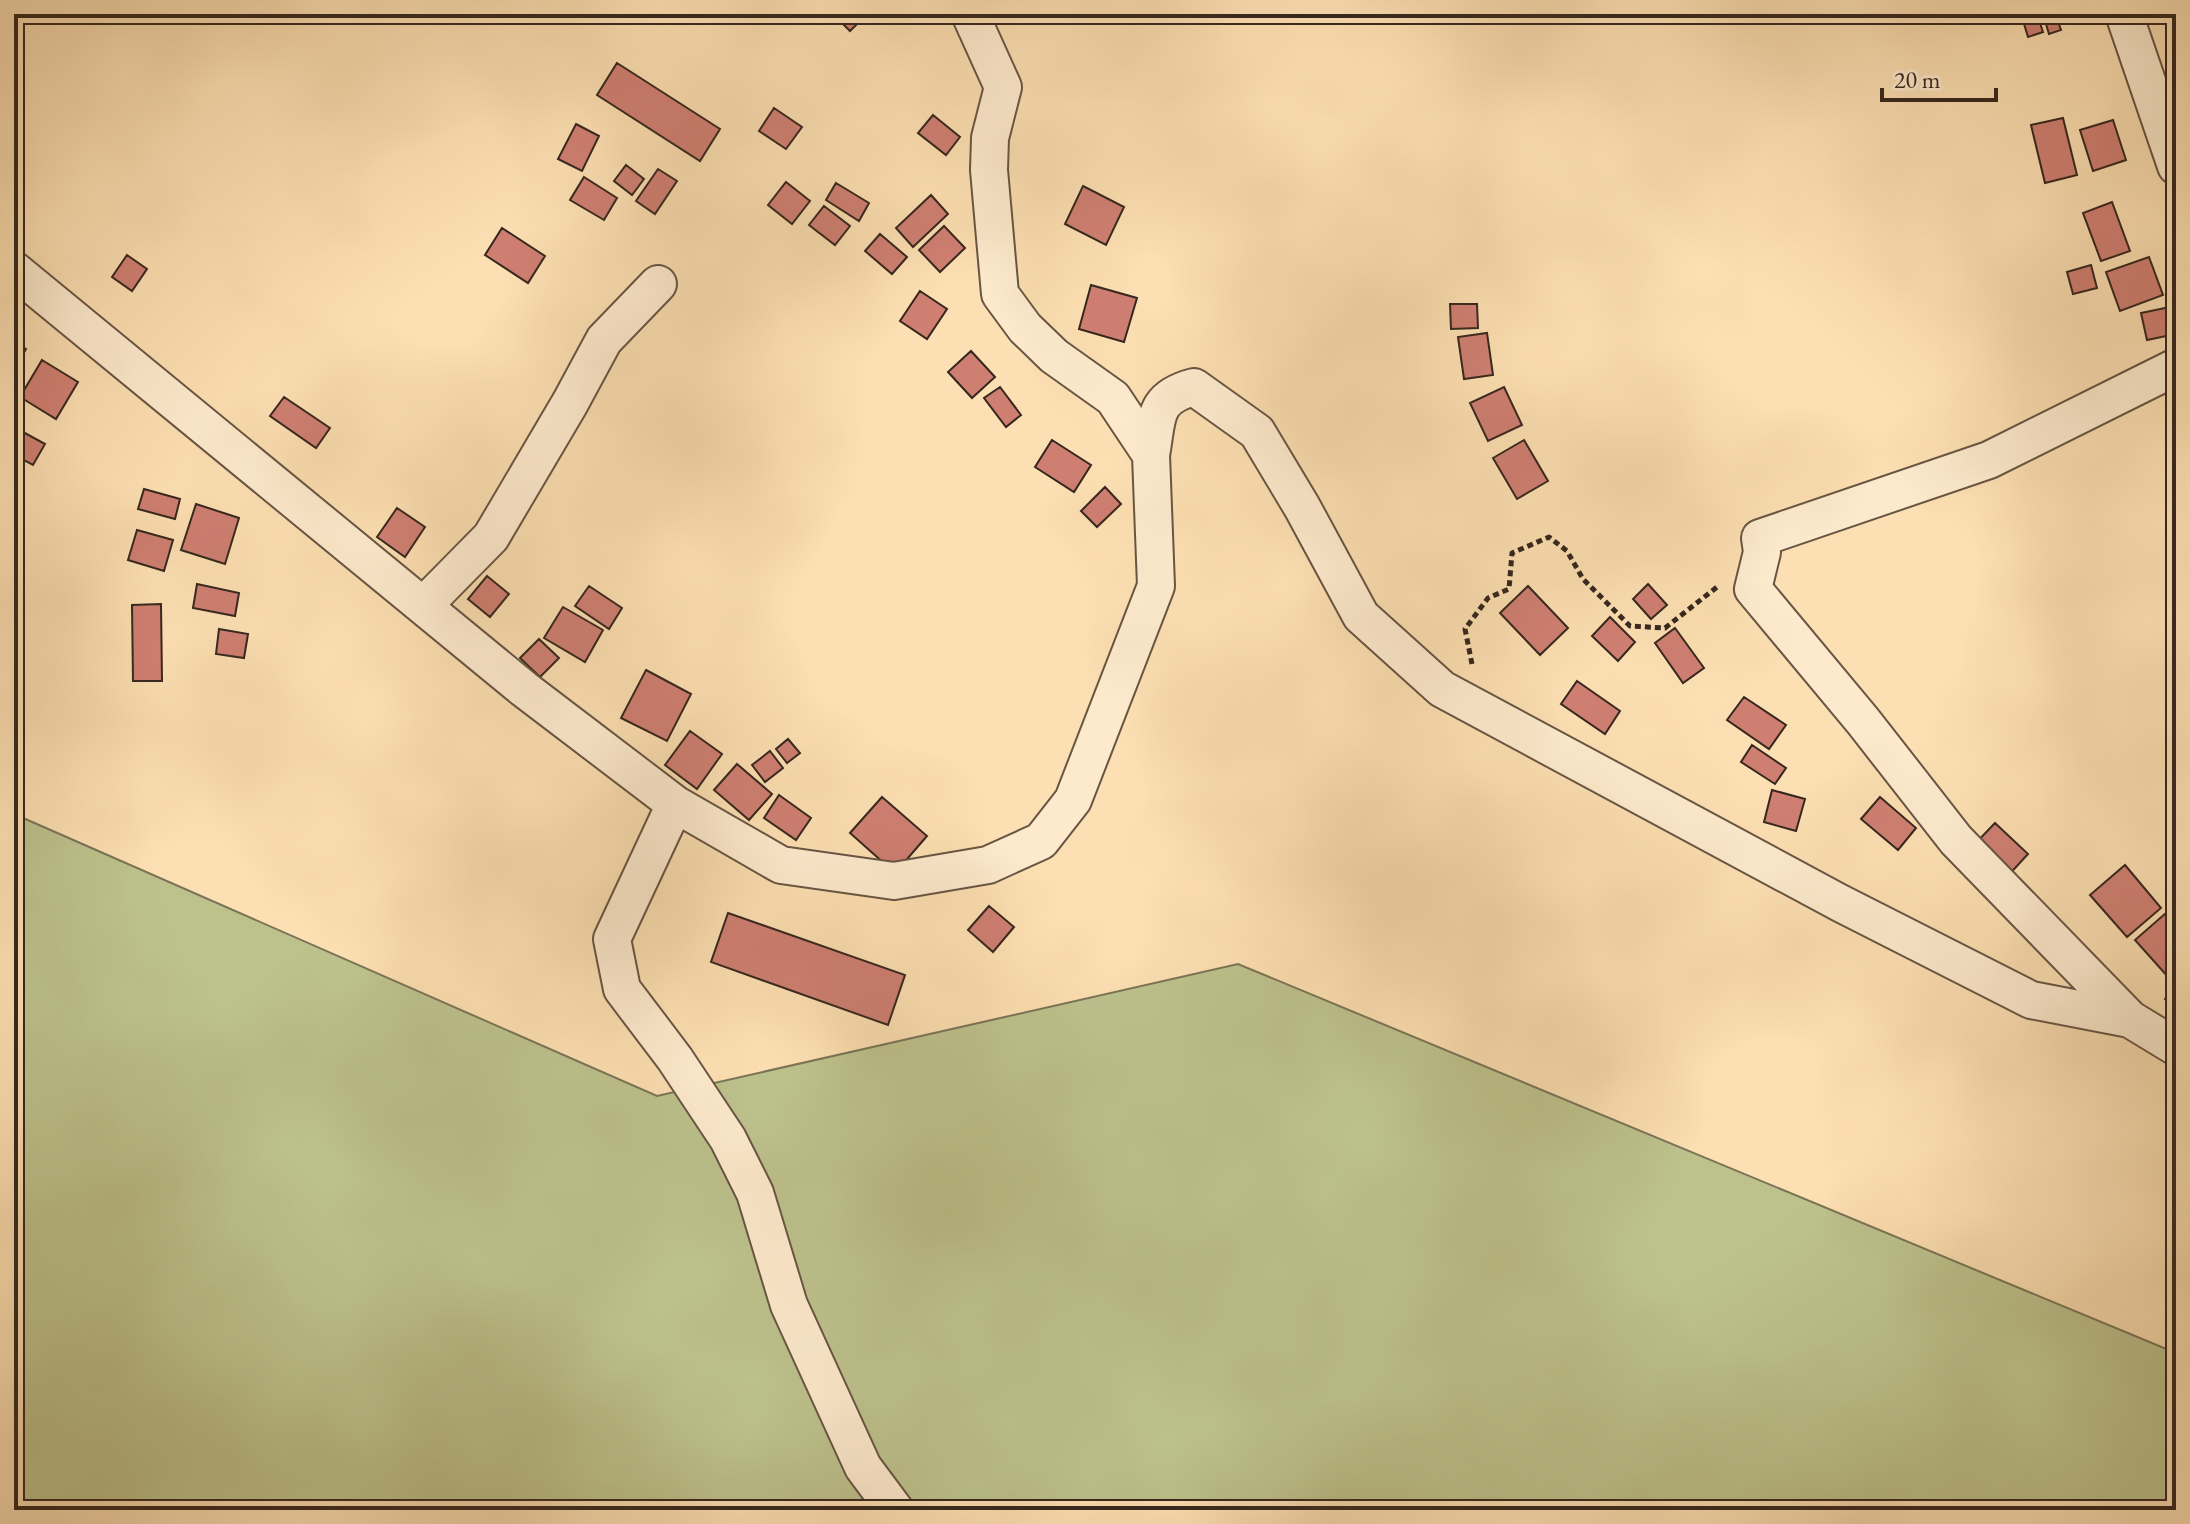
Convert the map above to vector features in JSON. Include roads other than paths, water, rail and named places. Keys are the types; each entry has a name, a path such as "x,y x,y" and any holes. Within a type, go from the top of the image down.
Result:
{"street":[{"path":"970,14 1003,87 990,138 989,170 1000,294 1025,328 1054,356 1113,398 1151,455"},
{"path":"2124,14 2176,166"},
{"path":"14,270 524,689 675,804 781,865 894,881 988,865 1041,841 1073,800 1156,586 1151,455 1159,409 1172,393 1194,387 1257,432 1361,616 1442,689 1840,903 2031,1000 2130,1019"},
{"path":"423,606 491,537 604,340 658,284"},
{"path":"2176,367 1989,460 1760,538 1762,552 1753,589 1863,721 1956,840 2130,1019 2176,1047"},
{"path":"675,804 612,939 622,989 675,1059 728,1139 755,1193 795,1318 863,1467 895,1510"}]}
